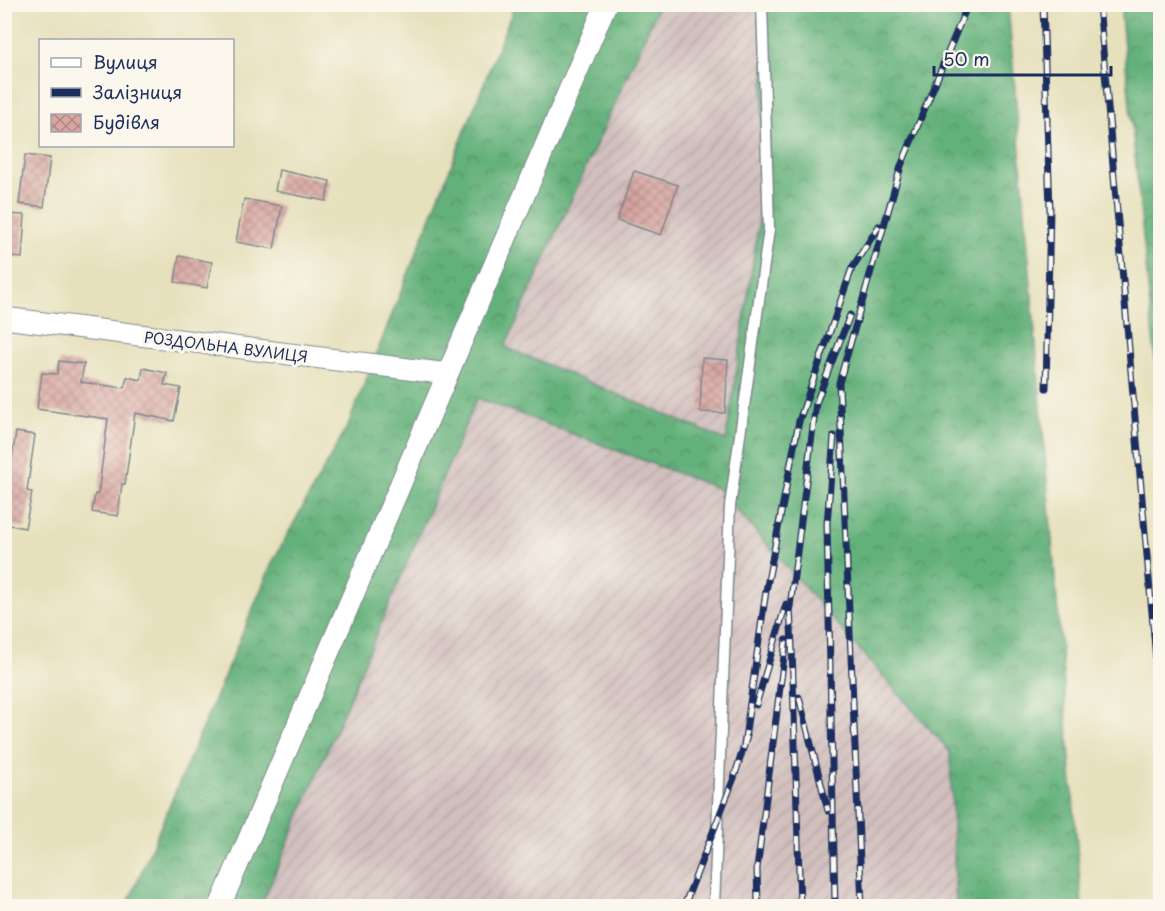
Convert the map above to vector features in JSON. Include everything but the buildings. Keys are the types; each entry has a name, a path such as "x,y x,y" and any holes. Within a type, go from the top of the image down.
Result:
{"street":[{"path":"220,906 606,4"},
{"name":"РОЗДОЛЬНА ВУЛИЦЯ","path":"4,318 448,374"}],"lane":[{"path":"714,906 730,506 769,229 762,4"}],"shaded area":[{"path":"659,5 767,5 758,228 726,440 504,347"},
{"path":"477,398 717,488 950,752 956,906 261,906"}],"green space":[{"path":"515,5 659,5 505,347 726,440 758,228 767,5 1008,5 1082,906 956,906 950,752 717,488 477,398 261,906 127,906 273,561 348,425"},
{"path":"1120,5 1160,5 1160,412 1158,387"}],"railway":[{"path":"862,906 839,383 901,166 968,4"},
{"path":"1043,4 1050,210 1046,388"},
{"path":"1099,4 1160,705"},
{"path":"744,745 766,591 799,421 852,268 879,226"},
{"path":"800,906 790,607 816,403 850,315"},
{"path":"834,436 827,524 835,906"},
{"path":"756,705 786,604"},
{"path":"758,906 757,869 786,640"},
{"path":"799,697 828,811"},
{"path":"684,906 734,778 747,736"}]}
